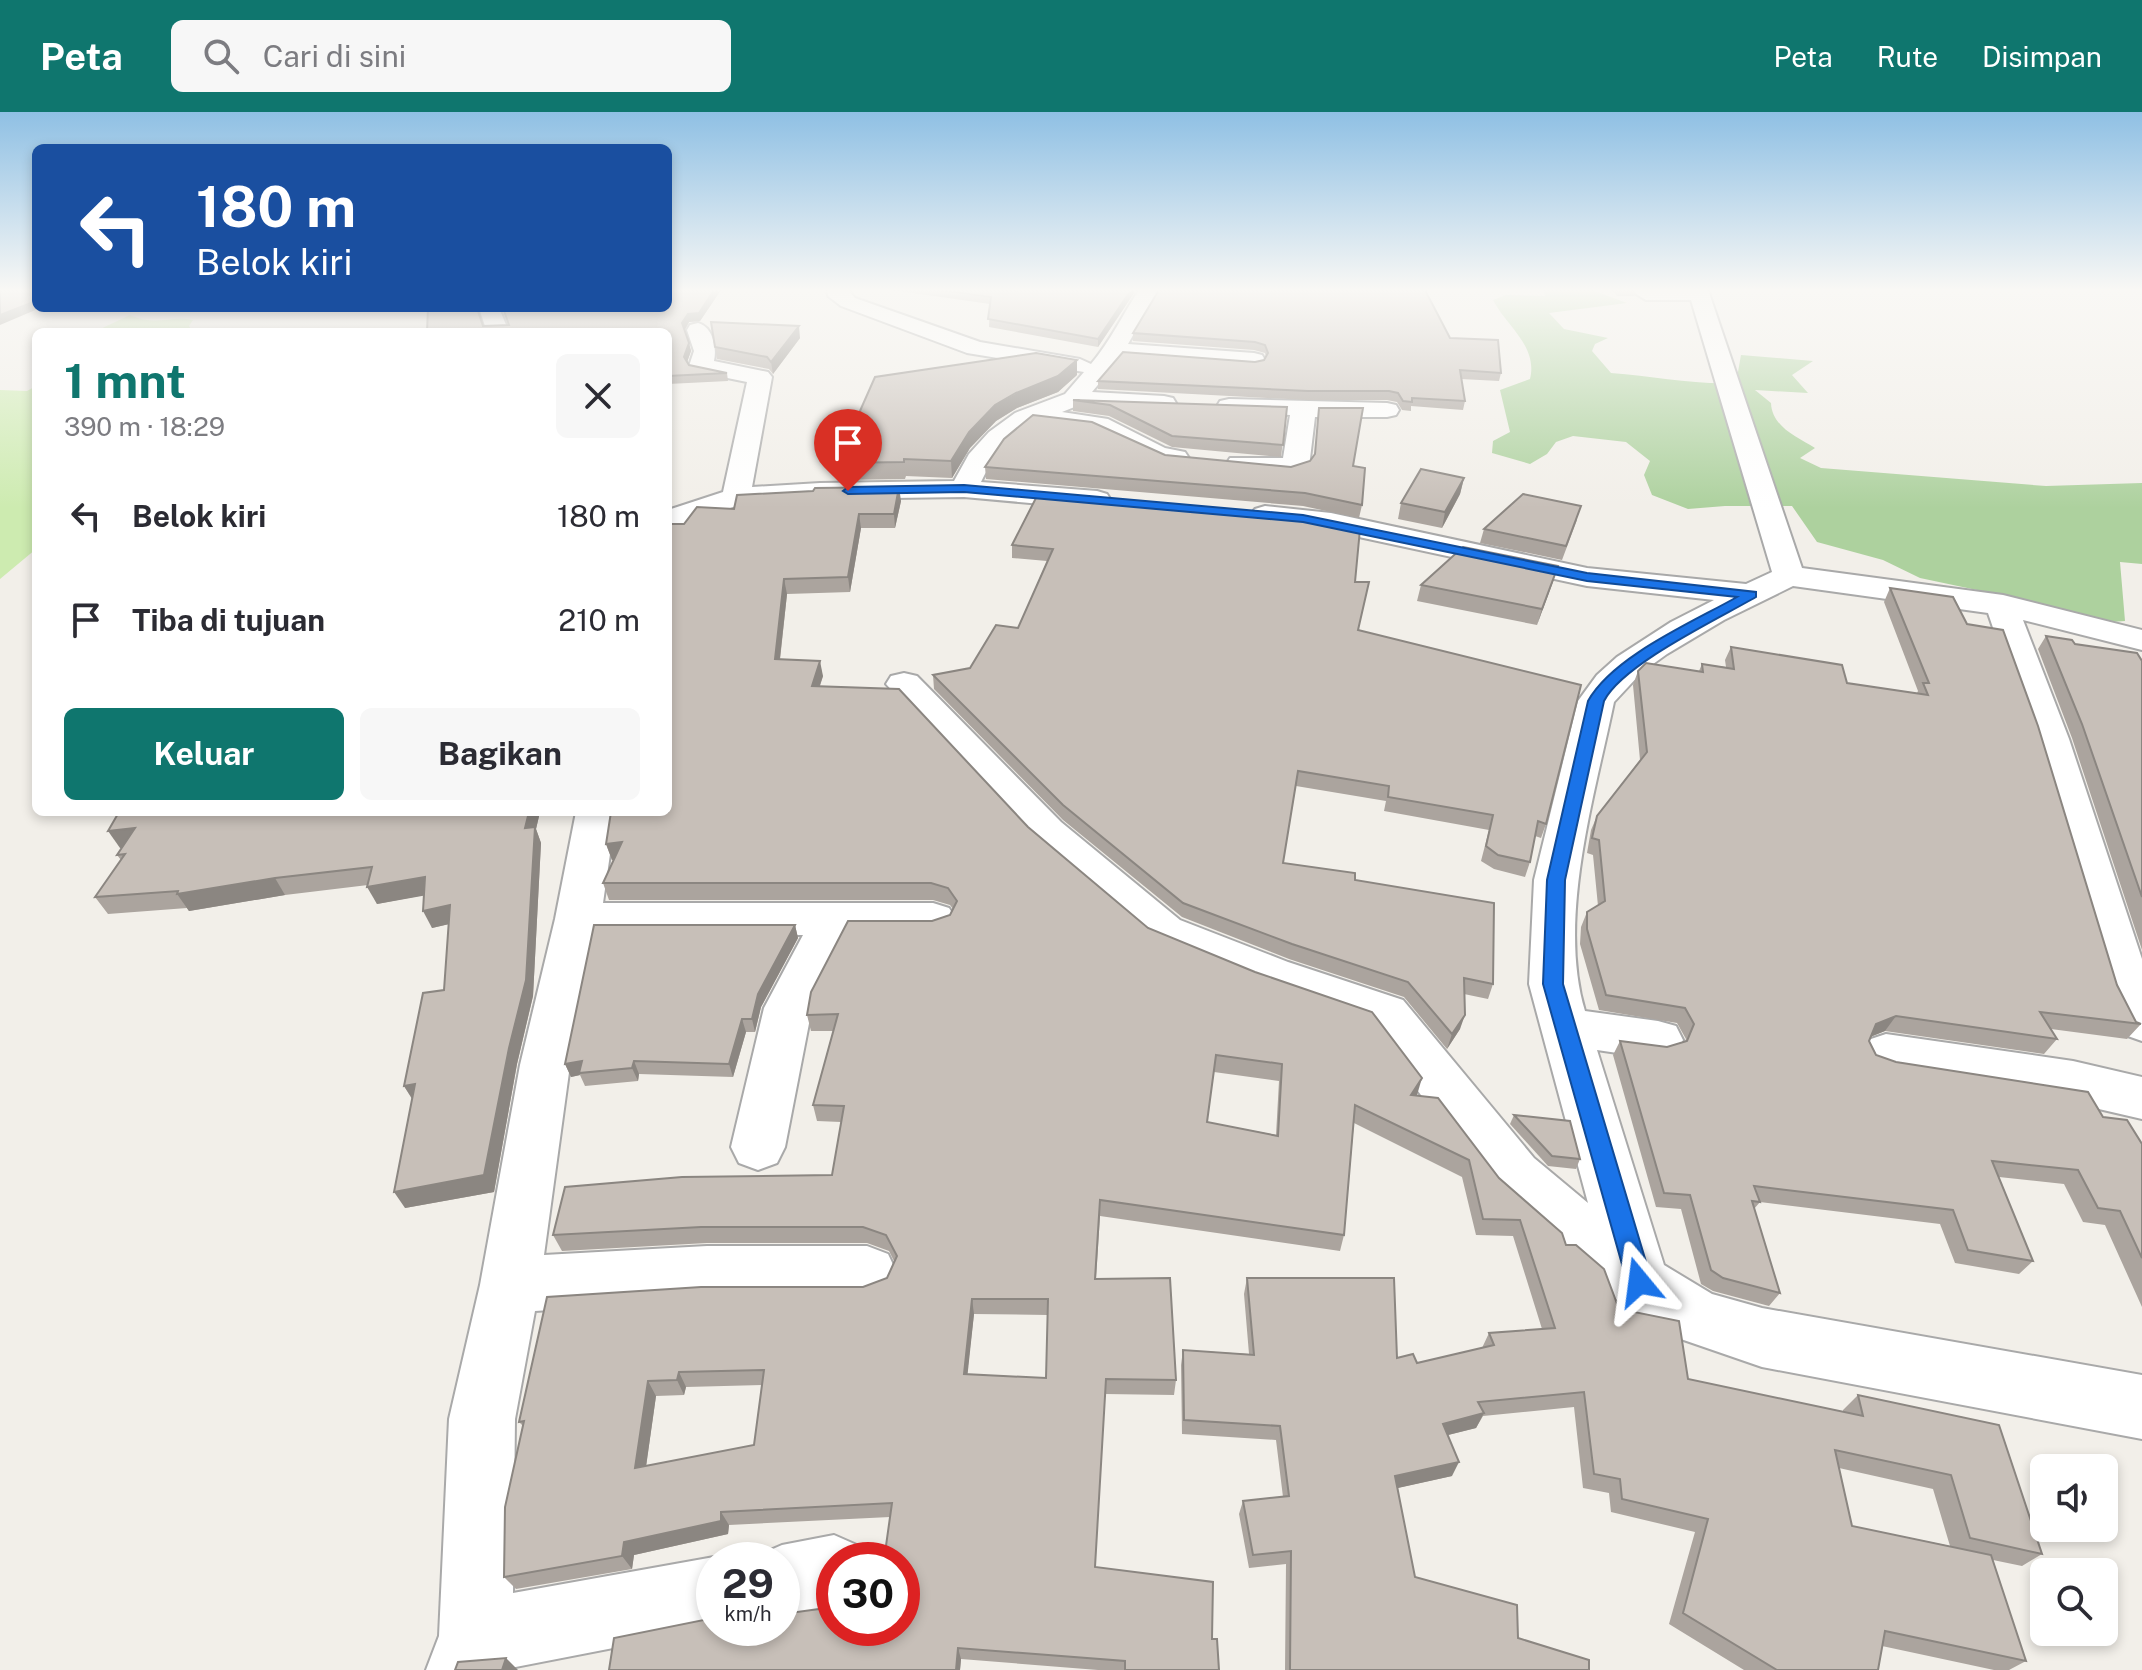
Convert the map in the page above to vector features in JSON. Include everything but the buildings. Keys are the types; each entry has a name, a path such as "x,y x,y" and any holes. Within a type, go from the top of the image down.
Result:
{"street":[{"path":"702,363 701,366 760,377 736,497"},
{"path":"1061,363 1098,369"},
{"path":"1074,399 1104,363"},
{"path":"1716,363 1770,585"},
{"path":"964,489 989,446 1028,416 1074,399 1301,410 1387,410"},
{"path":"1028,416 1099,424 1161,456 1295,467 1303,418 1301,410"},
{"path":"672,519 736,497 820,491 964,489 1118,502"},
{"path":"1235,512 1331,522 1587,577 1770,585 2003,605 2142,640"},
{"path":"1639,1282 1553,984 1553,908 1559,865 1596,701 1602,690 1623,670 1770,585"},
{"path":"2003,605 2010,633 2050,739 2131,999 2142,1022"},
{"path":"904,684 1046,832 1164,931 1271,974 1386,1013 1514,1175 1657,1297 1690,1315 1782,1342 2142,1407"},
{"path":"595,816 578,919 545,1065 510,1285 482,1419 469,1653 696,1597"},
{"path":"578,919 933,919"},
{"path":"758,1147 787,1009 809,959 826,936 833,920"},
{"path":"1567,1027 1658,1040"},
{"path":"1886,1054 2073,1082 2142,1098"},
{"path":"510,1285 707,1273 867,1273"}],"green space":[{"path":"1531,363 1602,363 1611,373 1689,382 1736,383 1740,363 1810,363 1792,375 1808,393 1755,390 1771,403 1772,411 1781,425 1815,448 1800,458 1821,468 2046,486 2142,483 2142,564 2120,562 2125,621 2098,623 1991,593 1920,578 1883,560 1817,542 1792,506 1688,509 1652,495 1644,475 1650,461 1626,442 1573,436 1556,442 1547,454 1530,464 1492,453 1493,441 1510,432 1500,390 1530,379"},
{"path":"32,388 32,552 0,579 0,390 27,391"}],"route":[{"path":"848,491 964,489 1303,518 1587,577 1751,594 1643,656 1602,690 1596,701 1556,880 1553,984 1639,1282"}]}
